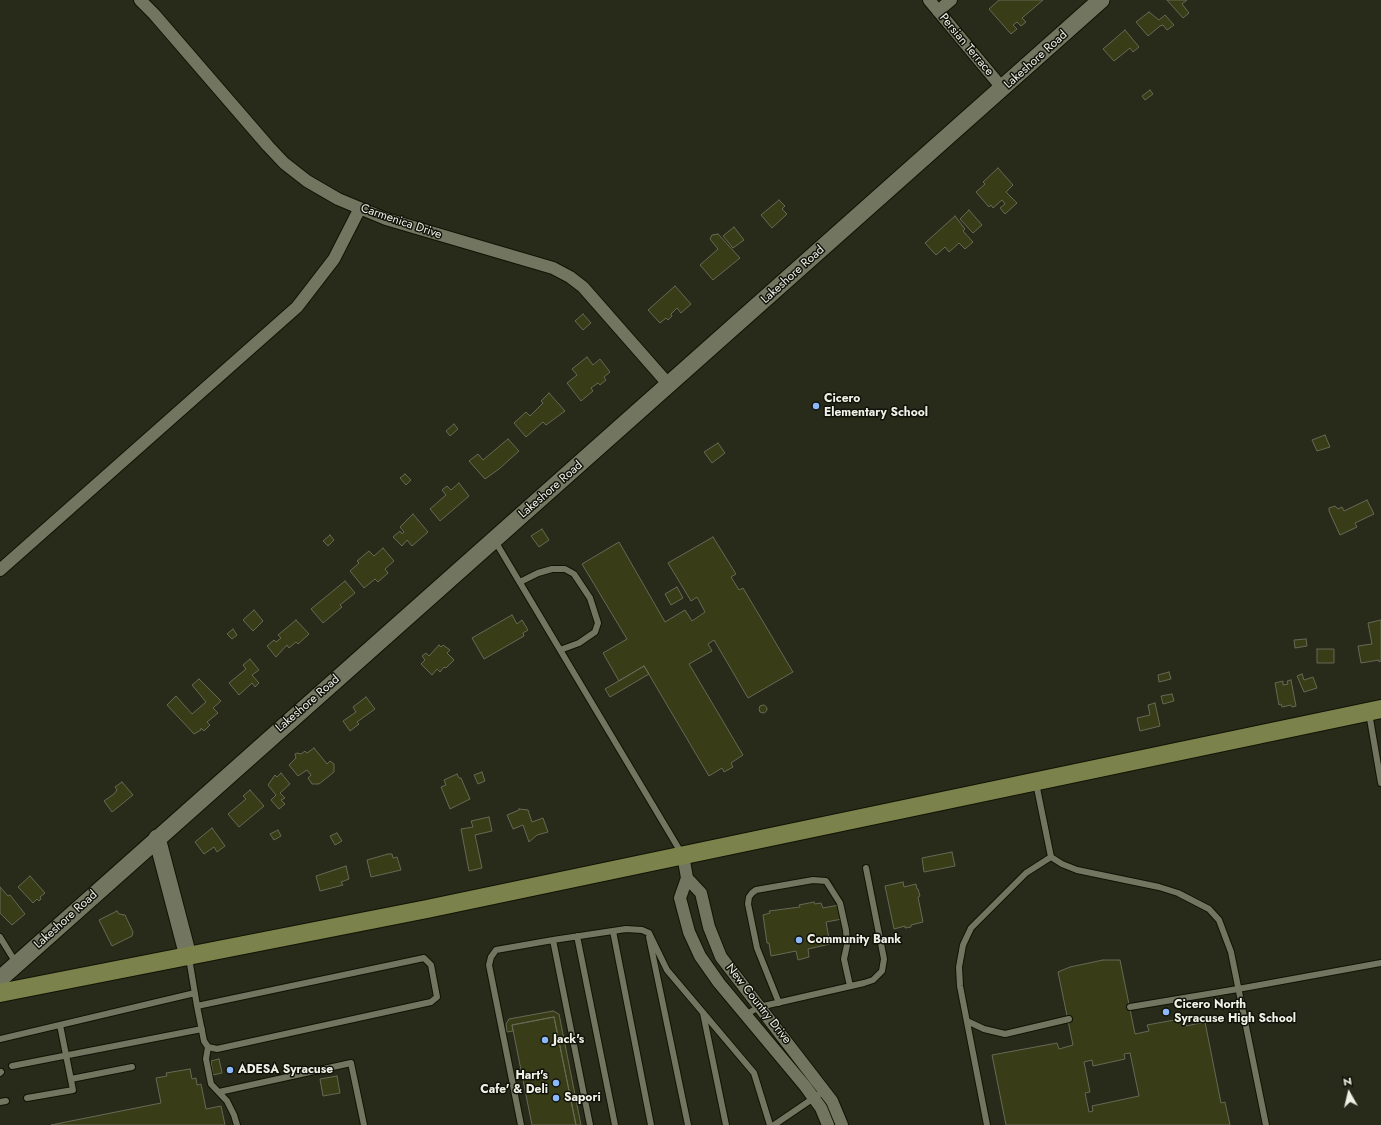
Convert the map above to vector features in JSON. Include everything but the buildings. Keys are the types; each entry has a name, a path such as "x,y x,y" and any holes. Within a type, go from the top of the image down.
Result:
{"main road":[{"path":"0,993 683,855 1375,710"}],"street":[{"name":"Carmenica Drive","path":"140,0 154,14 284,163 307,180 338,199 386,219 553,268 570,277 583,287 669,385"},
{"name":"Persian Terrace","path":"929,0 1003,89"},
{"path":"938,11 951,0"},
{"name":"Lakeshore Road","path":"0,979 157,838 1003,89 1101,0"},
{"path":"0,570 297,307 334,259 360,208"},
{"path":"157,838 188,956"},
{"name":"New Country Drive","path":"683,855 687,878 680,898 692,938 700,956 718,983 821,1108 828,1125"},
{"name":"New Country Drive","path":"687,878 702,893 709,927 721,957 832,1102 842,1125"}],"lane":[{"path":"494,540 683,855"},
{"path":"520,582 538,573 552,569 566,569 574,574 590,598 598,623 594,632 579,643 560,650"},
{"path":"1375,710 1381,783"},
{"path":"1036,781 1051,857 1062,864 1077,870 1159,887 1178,893 1209,909 1219,920 1226,935 1238,989 1264,1123"},
{"path":"987,1125 960,986 959,967 963,945 971,928 1026,873 1051,857"},
{"path":"745,1015 759,1007 873,980 882,971 884,958 866,868"},
{"path":"779,1002 757,948 748,904 749,897 756,890 813,880 826,881 840,903 846,930 847,944 844,959 850,986"},
{"path":"521,1125 489,964 491,957 496,950 502,948 626,929 642,930 649,933 667,970 754,1073 770,1125"},
{"path":"613,931 651,1125"},
{"path":"649,933 688,1125"},
{"path":"577,936 615,1125"},
{"path":"0,937 16,964"},
{"path":"553,940 590,1125"},
{"path":"188,956 204,1041 208,1047 206,1059 211,1084 227,1101 234,1115 236,1125"},
{"path":"197,1006 418,958 424,958 430,965 437,997 432,1002 217,1049 208,1047"},
{"path":"1130,1007 1381,963"},
{"path":"0,1039 195,993"},
{"path":"703,1011 726,1125"},
{"path":"967,1021 984,1029 1005,1034 1069,1019"},
{"path":"27,1098 73,1090 60,1025"},
{"path":"12,1066 202,1029"},
{"path":"219,1092 351,1063 364,1125"},
{"path":"71,1079 132,1067"},
{"path":"774,1125 786,1122 824,1091"}],"place":[{"name":"Cicero Elementary School","path":"816,406"},
{"name":"Community Bank","path":"799,940"},
{"name":"Cicero North Syracuse High School","path":"1166,1012"},
{"name":"Jack's","path":"545,1040"},
{"name":"ADESA Syracuse","path":"230,1070"},
{"name":"Hart's Cafe' & Deli","path":"556,1083"},
{"name":"Sapori","path":"556,1098"}]}
